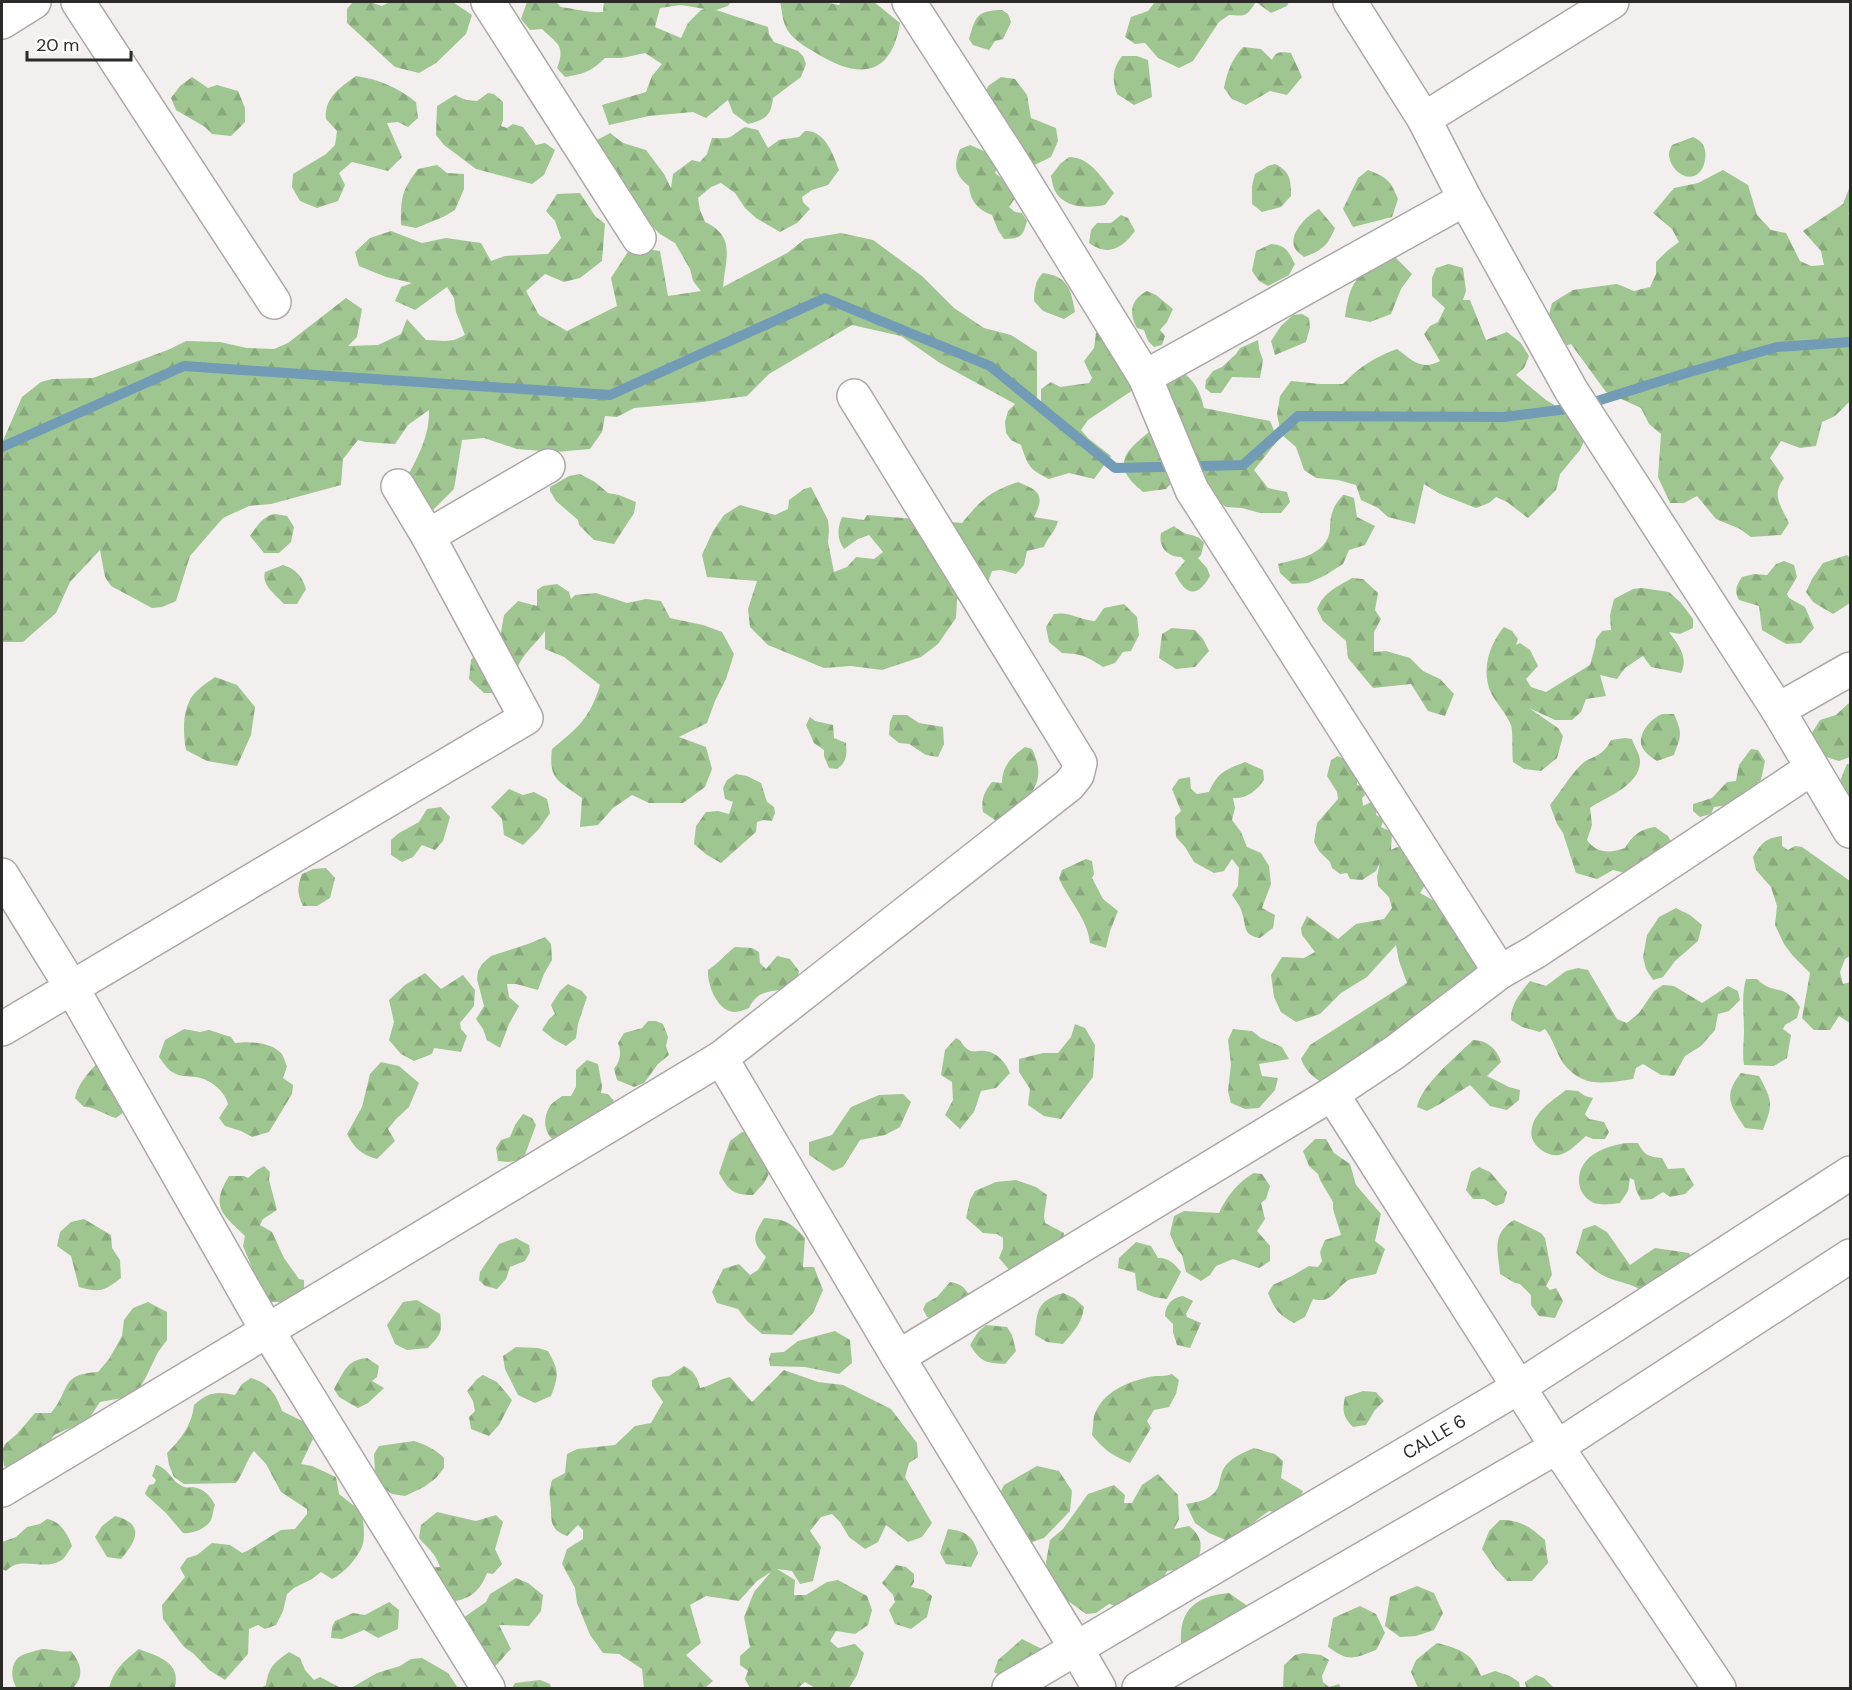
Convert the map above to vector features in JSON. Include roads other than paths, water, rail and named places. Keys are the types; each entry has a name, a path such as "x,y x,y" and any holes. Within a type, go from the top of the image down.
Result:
{"street":[{"path":"2,22 33,2"},
{"path":"78,2 274,302"},
{"path":"488,2 639,238"},
{"path":"909,2 1011,160 1145,377 1192,490 1500,972"},
{"path":"1350,2 1424,120 1571,390 1778,710 1851,831"},
{"path":"1424,120 1612,2"},
{"path":"1145,377 1465,199"},
{"path":"2,1490 721,1058 1069,785 1077,776 1080,763 854,396"},
{"path":"428,536 548,466"},
{"path":"2,1029 526,718 428,536 398,486"},
{"path":"1778,710 1851,669"},
{"path":"898,1357 1332,1094 1395,1052 1500,972 1535,952 1812,768"},
{"path":"2,875 72,988 267,1330 488,1689"},
{"path":"721,1058 898,1357 1099,1689"},
{"path":"1332,1094 1557,1448 1719,1689"},
{"name":"CALLE 6","path":"1009,1689 1519,1387 1851,1173"},
{"path":"1139,1689 1557,1448 1851,1256"}],"waterway":[{"path":"2,447 184,366 610,395 825,298 990,366 1115,468 1243,465 1298,416 1504,417 1575,408 1777,347 1850,342"}]}
